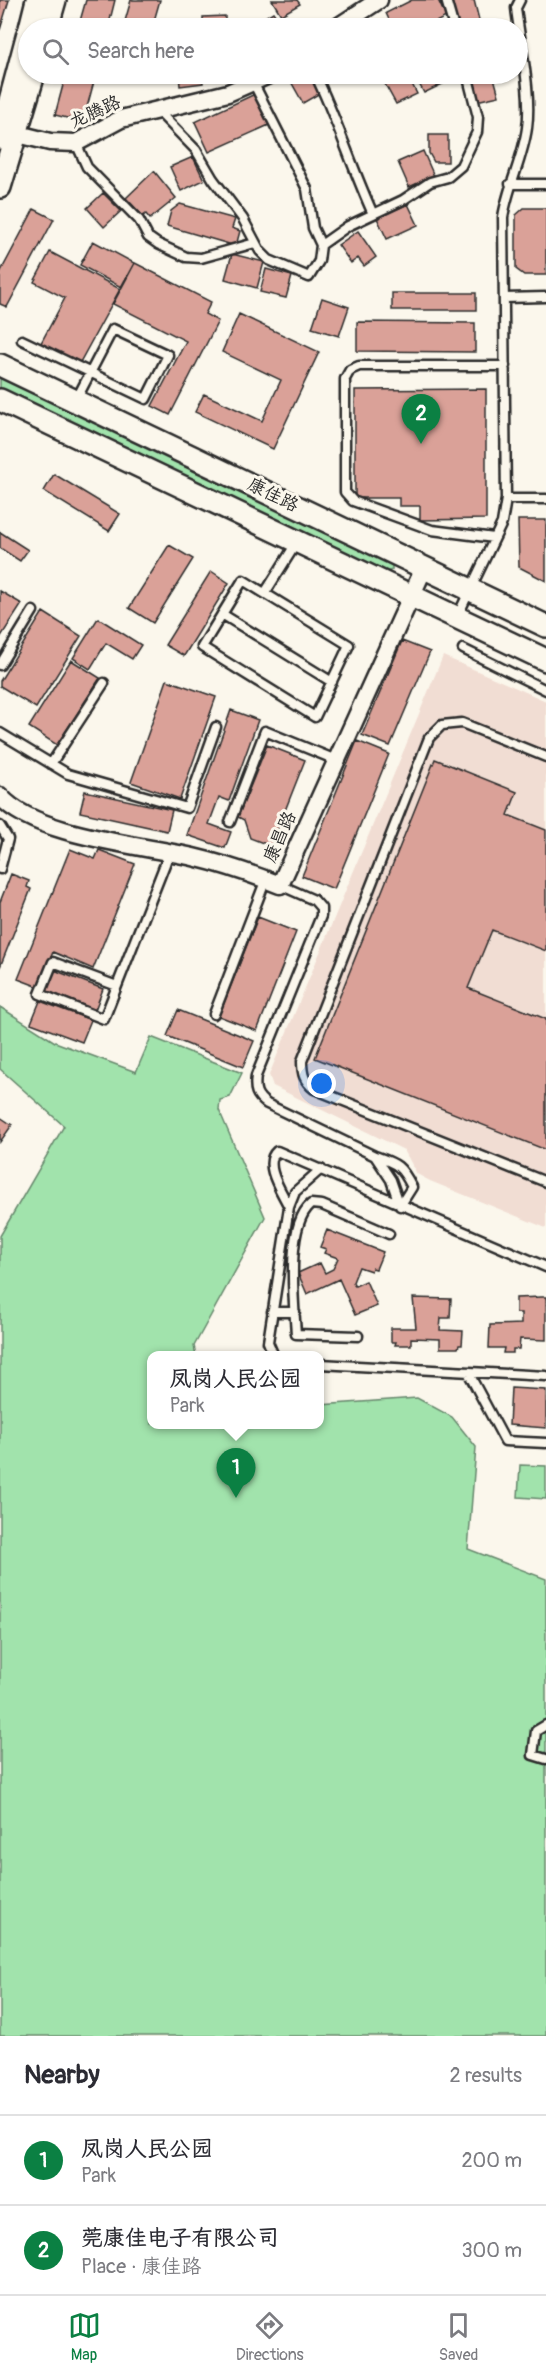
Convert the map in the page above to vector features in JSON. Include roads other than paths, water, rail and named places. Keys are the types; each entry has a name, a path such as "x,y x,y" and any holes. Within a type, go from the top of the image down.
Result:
{"street":[{"path":"33,18 38,0"},
{"path":"50,18 55,0"},
{"path":"351,18 379,0"},
{"path":"0,187 6,134 18,79"},
{"path":"6,134 29,84"},
{"name":"龙腾路","path":"6,134 50,142 76,143 121,119 228,93 254,84"},
{"name":"康佳路","path":"0,365 546,626"},
{"name":"康佳路","path":"0,400 546,660"},
{"name":"康昌路","path":"0,796 17,811 45,825 226,866 273,882 336,760 424,568"}],"lane":[{"path":"446,0 451,18"},
{"path":"517,18 516,8 520,0"},
{"path":"157,110 196,150 213,179 243,219 255,243 269,260 309,277 319,261 321,245 313,228 307,189 254,84"},
{"path":"320,84 330,105 349,161 373,214"},
{"path":"321,245 341,231 403,200 430,182 448,177 461,166 477,132 478,117 469,84"},
{"path":"457,617 502,523 506,499 502,217 510,184 524,145 529,112 526,84"},
{"path":"76,143 87,167 139,220 148,237 158,244 186,257 201,258 255,243"},
{"path":"510,184 546,184"},
{"path":"504,298 546,297"},
{"path":"22,340 90,372 146,399 168,355 113,329 90,372 76,401"},
{"path":"494,538 432,530 353,501 345,492 345,380 350,370 359,366 505,366"},
{"path":"506,499 546,499"},
{"path":"265,593 297,542"},
{"path":"243,580 265,593 349,645 315,717 202,647 243,580"},
{"path":"0,665 33,612"},
{"path":"222,614 332,682"},
{"path":"463,649 546,690"},
{"path":"51,764 104,683"},
{"path":"546,757 462,723 442,725 429,738 302,1061 302,1072 306,1082 314,1089 546,1182"},
{"path":"0,733 68,774 187,808 216,727"},
{"path":"230,822 265,731 336,760"},
{"path":"0,826 8,839 0,869"},
{"path":"117,986 53,962 40,994 104,1019 117,986 169,852"},
{"path":"214,1014 273,882 314,900 321,908 321,916 256,1076 254,1088 258,1098 267,1104 375,1156 398,1164 412,1187 400,1206"},
{"path":"289,1207 270,1164 272,1156 277,1151 546,1267"},
{"path":"375,1156 391,1180 400,1206"},
{"path":"272,1351 268,1342 289,1207 295,1192 321,1169"},
{"path":"358,1336 296,1334 291,1273 302,1211 310,1204 322,1205 389,1234"},
{"path":"272,1312 295,1312"},
{"path":"324,1364 546,1376"},
{"path":"468,1372 505,1441 546,1443"},
{"path":"546,1725 536,1731 533,1755 546,1759"}],"place":[{"name":"莞康佳电子有限公司","path":"421,444"},
{"name":"凤岗人民公园","path":"236,1498"}]}
